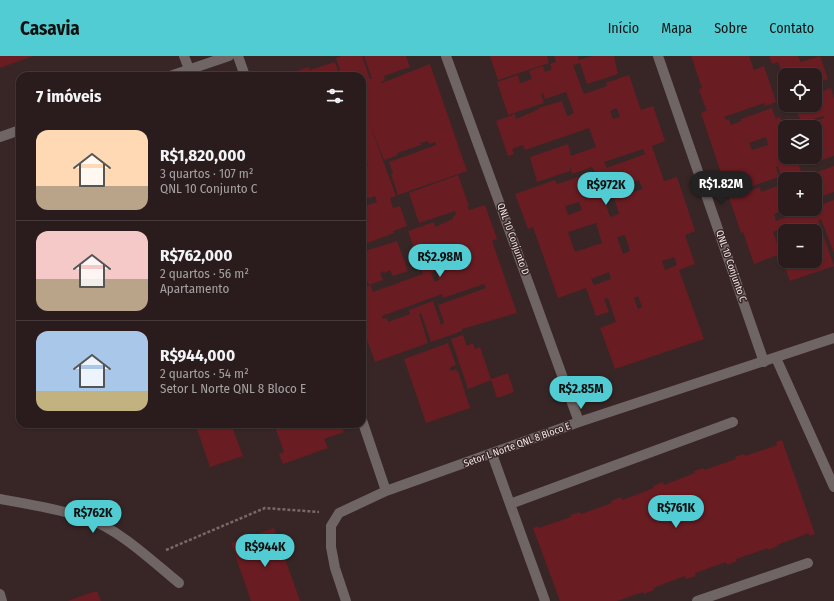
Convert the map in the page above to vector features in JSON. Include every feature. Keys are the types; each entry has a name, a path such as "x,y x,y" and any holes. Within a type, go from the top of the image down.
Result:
{"street":[{"path":"184,56 189,69"},
{"path":"181,72 229,56"},
{"path":"238,56 244,72"},
{"name":"QNL 10 Conjunto D","path":"446,56 580,422"},
{"name":"QNL 10 Conjunto C","path":"658,56 764,362"},
{"path":"0,137 16,131"},
{"name":"Setor L Norte QNL 8 Bloco E","path":"339,513 386,491 580,422 834,338"},
{"path":"776,358 834,487"},
{"path":"510,504 734,422"},
{"path":"365,428 386,491"},
{"path":"492,454 545,601"},
{"path":"0,499 88,518 123,538 179,583"},
{"path":"339,513 331,526 331,547 335,568 346,601"},
{"path":"697,601 808,563"},
{"path":"0,594 2,601"}],"path":[{"path":"148,558 265,508 339,513"}],"building":[{"path":"0,56 33,56 0,68"},
{"path":"341,56 362,56 370,79 372,79 364,56 406,56 410,67 384,76 385,80 381,82 382,83 430,64 467,171 398,195 391,174 393,174 389,162 436,145 435,142 429,144 428,141 420,143 421,145 397,153 398,155 384,160 370,125 396,196 390,198 393,208 400,206 407,226 393,231 394,233 366,244 366,206 377,202 375,196 366,199 366,167 368,166 366,161 366,72 341,72 336,58"},
{"path":"490,56 547,56 549,63 498,80"},
{"path":"554,56 578,56 579,60 592,56 614,56 618,74 587,84 580,63 573,65 584,94 607,86 606,83 629,75 641,110 653,106 665,141 652,146 664,181 677,177 695,231 685,235 695,264 679,270 704,339 615,369 600,328 616,322 608,298 604,299 609,312 596,316 586,288 558,298 533,227 528,229 515,194 555,180 557,184 595,172 592,167 572,174 570,166 570,171 537,182 530,157 568,144 571,156 596,147 589,128 525,150 523,145 512,149 514,154 508,156 496,121 515,114 516,119 539,109 538,108 562,101 567,116 574,113 566,92 545,99 543,93 541,94 544,103 508,115 497,82 518,75 520,83 532,79 529,71 543,66 545,72 552,69 550,64 556,62","holes":["617,108 620,117 613,119 610,111","643,149 645,154 607,168 604,162","639,180 643,189 631,193 628,184","611,187 619,214 610,217 601,190","579,202 582,210 568,215 565,206","596,223 602,243 575,252 568,232","625,235 630,251 623,254 617,237","674,257 677,265 665,270 662,261","609,272 611,279 594,285 591,279","638,296 642,307 638,309 634,298"]},
{"path":"691,56 749,56 754,70 764,66 776,102 765,106 764,103 724,117 726,120 729,119 731,125 741,121 741,119 772,108 776,119 780,117 781,120 778,120 778,164 799,164 801,172 780,172 778,166 776,167 778,177 749,187 750,191 760,187 761,192 778,186 778,212 774,214 776,221 786,216 822,216 822,204 834,200 834,253 821,219 818,220 819,224 778,224 778,230 773,232 778,246 778,255 754,264 743,232 741,233 701,113 708,110 706,110 699,89 702,88","holes":["766,137 768,145 752,150 749,143"]},
{"path":"769,56 798,56 801,62 820,56 828,79 822,81 822,68 780,68 778,62 772,64"},
{"path":"335,62 339,72 295,72 308,67 310,70"},
{"path":"831,88 834,98 834,156 822,160 822,120 818,120 824,118 824,116 809,120 800,120 797,112 822,112 822,91"},
{"path":"834,166 834,192 822,196 822,172 817,172"},
{"path":"458,175 469,210 485,205 497,239 492,241 517,313 462,329 462,331 431,342 421,313 419,314 428,343 375,362 366,337 366,286 370,285 373,292 423,274 408,231 434,222 435,227 453,219 453,216 456,215 455,211 419,223 409,193","holes":["459,253 462,262 456,265 453,255","436,271 439,280 435,282 431,273","484,284 486,288 438,305 444,323 441,325 433,301 409,310 410,314 388,322 387,318 383,319 382,316 442,294 443,298"]},
{"path":"822,232 834,266 790,281 785,268 822,268"},
{"path":"397,241 408,271 393,276 390,270 385,273 384,271 380,273 383,280 369,285 366,278 366,251"},
{"path":"463,335 467,346 473,343 475,349 480,347 491,379 508,373 514,392 497,398 491,380 468,389 451,339"},
{"path":"448,343 456,365 449,368 451,371 456,369 459,374 470,408 426,423 404,359"},
{"path":"232,428 243,456 210,467 197,429"},
{"path":"275,428 342,428 344,432 324,439 328,448 283,464 279,454 284,452"},
{"path":"782,440 815,534 809,536 809,533 768,550 768,548 736,559 737,561 727,565 726,562 695,573 696,576 686,579 685,576 653,588 654,590 644,594 643,592 617,601 560,601 533,528 538,526 539,528 571,517 570,515 580,512 581,514 612,503 611,501 621,497 622,500 654,488 653,486 663,482 664,485 695,473 694,471 704,468 704,470 736,459 735,457 744,454 745,456 777,445 776,442"},
{"path":"274,528 300,601 251,601 231,543"},
{"path":"97,591 101,601 68,601 90,593"}]}
